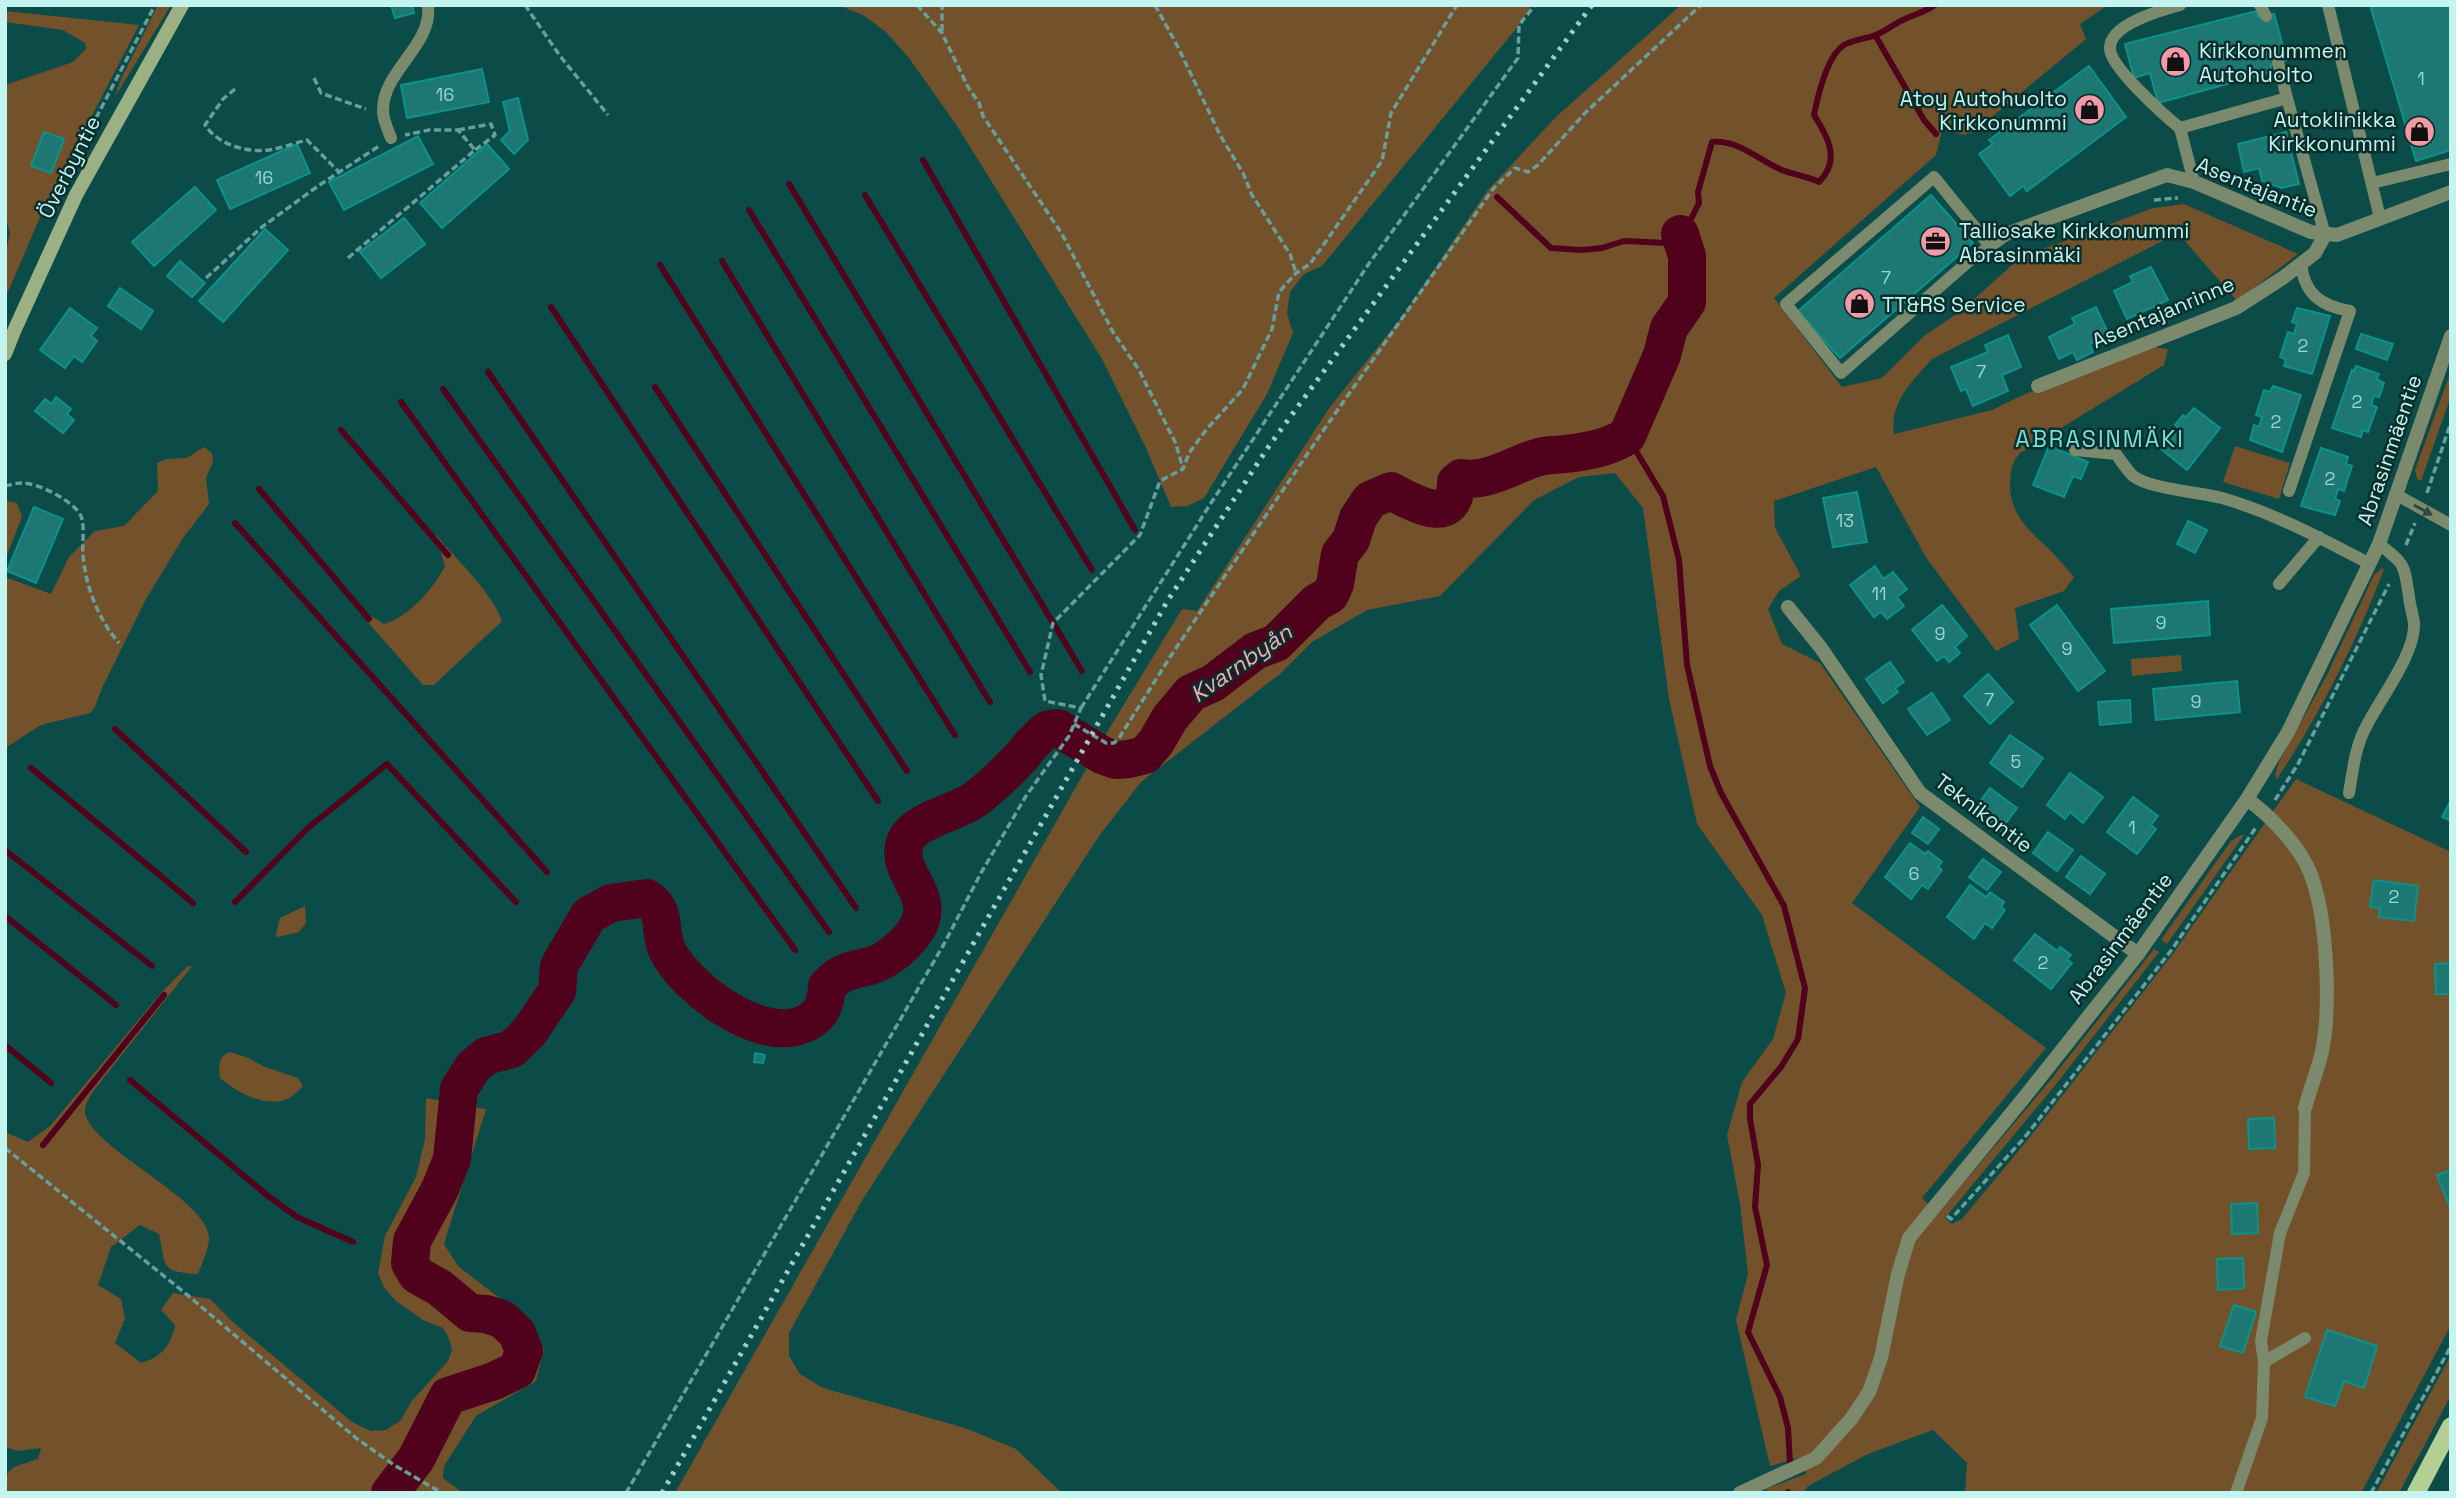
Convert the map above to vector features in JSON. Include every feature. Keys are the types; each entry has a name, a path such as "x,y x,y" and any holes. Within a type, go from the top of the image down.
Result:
{"main road":[{"path":"2416,1493 2451,1426"}],"street":[{"name":"Överbyntie","path":"5,354 76,195 182,5"},
{"name":"Asentajantie","path":"2009,233 2167,175 2194,182 2311,232 2325,235 2337,235 2451,192"},
{"name":"Asentajanrinne","path":"2038,386 2236,308 2315,253 2325,235"},
{"name":"Abrasinmäentie","path":"1740,1493 1816,1458 1830,1444 1869,1392 1881,1358 1898,1274 1909,1238 2023,1100 2138,954 2247,799 2288,732 2379,544 2451,336"},
{"name":"Teknikontie","path":"1788,607 1821,648 1920,793 2138,954"},
{"path":"2247,799 2266,813 2291,841 2313,879 2323,929 2327,989 2322,1051 2305,1108"}],"lane":[{"path":"391,138 383,114 385,93 426,28 428,5"},
{"path":"2180,5 2139,17 2113,38 2110,48 2112,58 2153,106 2180,128 2194,182"},
{"path":"2328,5 2380,218"},
{"path":"2278,62 2325,235"},
{"path":"2180,128 2287,99"},
{"path":"2372,183 2451,164"},
{"path":"1990,246 1934,177 1786,304 1841,373 1969,261 2009,233"},
{"path":"2289,491 2350,311 2332,307 2313,295 2303,278 2301,263"},
{"path":"2075,450 2116,454 2134,476 2160,486 2222,498 2277,518 2370,564"},
{"path":"2395,494 2451,525"},
{"path":"2279,584 2319,537"},
{"path":"2349,793 2355,757 2365,727 2387,693 2413,634 2407,572 2399,560 2379,544"},
{"path":"2236,1493 2262,1418 2264,1362 2261,1341 2280,1233 2304,1173 2305,1108"},
{"path":"2264,1362 2305,1338"}],"path":[{"path":"525,5 559,55 608,115"},
{"path":"917,5 942,33 968,87 979,103 983,116 1062,234 1113,332 1139,370 1176,444 1183,470"},
{"path":"942,5 942,33"},
{"path":"1155,5 1220,135 1243,173 1252,195 1290,254 1296,272"},
{"path":"1081,708 1045,701 1041,675 1053,623 1140,535 1160,481 1183,470 1189,453 1206,430 1243,389 1272,329 1279,292 1296,272 1310,264 1382,161 1391,113 1457,5"},
{"path":"626,1493 944,944 1026,796 1069,736 1081,708 1211,503 1368,265 1518,58 1519,25 1535,5"},
{"path":"1074,724 1106,743 1114,743 1119,738 1172,654 1325,428 1493,189 1515,168 1528,172 1538,165 1585,113 1701,5"},
{"path":"314,78 321,93 383,114"},
{"path":"235,89 223,99 205,125 211,134 220,141 239,147 267,150 307,140 340,172"},
{"path":"206,278 262,227 391,138 429,130 458,130 491,124 495,135 348,258"},
{"path":"458,130 475,150"},
{"path":"2151,201 2185,198"},
{"path":"5,486 35,484 71,505 81,517 88,587 118,643"},
{"path":"5,1148 185,1293 356,1438 442,1493"},
{"path":"2371,1493 2451,1346"}],"shaded area":[{"path":"158,5 171,5 115,97 121,79"},
{"path":"838,5 1532,5 1519,25 1322,266 1304,274 1290,292 1287,313 1293,333 1267,394 1204,498 1187,506 1171,507 1146,448 1102,359 957,126 909,58 886,32 863,15"},
{"path":"1681,5 2108,5 2080,24 2086,39 1975,131 1965,135 1942,130 1936,155 1774,298 1842,387 1882,378 1924,336 1961,311 2021,257 2153,208 2184,204 2298,254 2237,301 2178,233 1932,359 1910,384 1895,412 1894,434 1992,410 2023,395 2154,347 2168,349 2164,365 2020,453 2015,460 2010,483 2016,512 2074,577 2064,591 2015,608 2019,639 1996,651 1927,559 1876,467 1774,501 1775,528 1801,576 1779,591 1768,609 1782,644 1820,663 1920,807 1852,903 2046,1048 1922,1198 1938,1213 2049,1082 2154,949 2159,952 2057,1083 1945,1218 1952,1224 1962,1219 2030,1137 2172,955 2296,779 2451,852 2451,1325 2361,1493 1965,1493 1967,1463 1933,1430 1868,1454 1808,1486 1803,1493 1768,1493 1766,1489 1806,1474 1802,1457 1770,1466 1736,1320 1748,1274 1740,1204 1727,1135 1742,1082 1773,1039 1786,993 1762,915 1697,824 1669,699 1643,508 1615,473 1579,477 1534,500 1440,596 1367,610 1312,642 1281,673 1141,782 1099,836 863,1199 789,1333 789,1356 800,1374 823,1388 965,1428 1016,1449 1062,1493 675,1493 1106,734 1182,609 1197,611 1330,407 1404,314 1487,191 1556,117"},
{"path":"5,11 139,25 44,208 5,299 5,256 10,233 5,214 5,85 73,62 86,49 85,43 63,30 5,22"},
{"path":"2451,371 2451,396 2421,481 2417,479 2415,470"},
{"path":"2235,446 2290,463 2279,499 2223,482"},
{"path":"204,447 212,453 213,462 206,478 209,504 183,538 146,599 95,707 90,713 41,725 5,748 5,577 51,594 69,557 95,531 124,526 158,491 157,463 167,459 187,458"},
{"path":"5,501 17,503 22,517 5,560"},
{"path":"436,535 482,587 502,621 434,685 423,685 366,620 371,616 384,624 393,620 403,615 427,592 445,566 440,550 431,537"},
{"path":"2384,569 2350,650 2308,729 2277,779 2275,774 2279,762 2327,675 2374,575"},
{"path":"2181,655 2182,671 2132,676 2131,659"},
{"path":"2244,835 2167,944 2161,940 2231,841"},
{"path":"305,906 306,923 299,932 277,937 280,918"},
{"path":"188,966 192,966 91,1094 85,1107 89,1123 103,1139 189,1206 204,1222 209,1238 198,1274 177,1272 167,1266 159,1234 140,1225 111,1247 98,1285 121,1299 125,1319 115,1343 141,1363 148,1361 164,1350 173,1332 175,1325 161,1310 173,1293 210,1299 234,1323 352,1422 371,1431 386,1430 401,1420 411,1402 448,1361 452,1350 443,1328 423,1320 396,1301 384,1287 378,1273 385,1236 416,1177 425,1139 426,1098 486,1109 444,1244 458,1266 525,1318 544,1349 536,1381 476,1416 444,1466 443,1478 463,1493 5,1493 5,1484 12,1468 38,1459 41,1448 18,1451 5,1447 5,1132 28,1142 50,1126 161,993"},
{"path":"229,1052 298,1078 303,1086 281,1101 265,1101 248,1096 220,1078 221,1060"},
{"path":"2451,1355 2451,1395 2399,1493 2376,1493"}],"building":[{"path":"391,5 412,5 414,13 395,18"},
{"path":"2370,5 2451,5 2451,150 2416,161"},
{"path":"2257,11 2258,17 2274,14 2287,60 2271,65 2271,72 2158,103 2150,73 2134,78 2125,44"},
{"path":"2089,66 2126,117 2027,191 2023,186 2010,196 1979,154 1993,144 1989,140"},
{"path":"482,69 489,102 407,118 401,85"},
{"path":"518,98 528,140 514,154 501,140 510,131 503,102"},
{"path":"44,132 64,139 51,173 31,166"},
{"path":"2286,132 2299,184 2282,188 2262,181 2259,168 2244,172 2238,144"},
{"path":"418,136 433,164 344,210 329,182"},
{"path":"297,144 310,173 230,209 217,180"},
{"path":"487,144 509,169 442,228 420,203"},
{"path":"195,187 216,210 154,266 132,242"},
{"path":"1931,195 1973,243 1840,358 1798,311"},
{"path":"404,218 425,244 381,278 360,252"},
{"path":"265,229 288,250 223,322 199,301"},
{"path":"180,261 205,283 192,297 167,276"},
{"path":"2151,267 2168,300 2127,319 2114,291 2133,282 2130,276"},
{"path":"120,288 153,311 141,329 108,306"},
{"path":"2096,307 2109,335 2090,344 2093,352 2077,360 2073,352 2059,359 2049,337 2075,324 2072,318"},
{"path":"70,308 97,328 91,336 97,341 82,362 74,356 65,368 40,350"},
{"path":"2297,308 2330,316 2312,374 2284,366 2286,359 2280,357 2288,332 2294,334 2297,324 2292,322"},
{"path":"2361,334 2393,344 2387,360 2356,349"},
{"path":"2008,335 2021,367 2002,375 2008,391 1973,406 1966,389 1961,391 1951,367 1988,352 1985,345"},
{"path":"2356,366 2379,374 2377,379 2384,383 2379,397 2374,396 2371,405 2377,407 2368,432 2363,430 2361,437 2332,428 2352,370 2354,371"},
{"path":"2273,386 2301,395 2282,452 2250,440 2254,425 2259,427 2262,417 2256,415 2264,390 2270,392"},
{"path":"56,397 71,409 67,414 74,420 63,433 35,411 45,399 52,404"},
{"path":"2194,408 2220,428 2187,470 2161,449 2178,427 2175,425 2183,415 2186,417"},
{"path":"2049,446 2088,462 2081,479 2073,476 2064,497 2033,485"},
{"path":"2321,448 2348,457 2346,464 2352,466 2344,491 2338,489 2335,499 2340,501 2335,515 2301,506"},
{"path":"1857,492 1867,542 1833,547 1823,498"},
{"path":"34,507 63,519 36,583 7,571"},
{"path":"2188,521 2207,530 2195,553 2177,544"},
{"path":"1875,566 1883,579 1893,572 1907,589 1897,597 1904,606 1887,619 1881,612 1874,617 1850,585"},
{"path":"2208,601 2210,635 2114,643 2111,609"},
{"path":"1942,605 1967,636 1955,647 1960,653 1949,662 1944,656 1937,661 1912,630"},
{"path":"2057,605 2105,671 2078,691 2030,625"},
{"path":"1890,662 1904,682 1895,688 1898,692 1883,703 1866,679"},
{"path":"1988,674 2013,702 1990,724 1964,696"},
{"path":"2237,681 2240,712 2156,720 2153,689"},
{"path":"1932,693 1950,720 1927,735 1908,709"},
{"path":"2130,700 2131,722 2100,725 2098,702"},
{"path":"2010,735 2043,758 2022,787 1990,763"},
{"path":"2070,773 2103,797 2083,823 2070,812 2065,819 2047,805"},
{"path":"1990,788 2017,808 2000,831 1973,811"},
{"path":"2133,797 2158,816 2151,825 2156,829 2137,854 2107,832"},
{"path":"2451,800 2451,821 2442,817"},
{"path":"1923,817 1939,829 1928,844 1912,833"},
{"path":"2048,832 2073,850 2057,871 2033,853"},
{"path":"1910,843 1925,854 1928,851 1942,862 1938,867 1942,870 1928,889 1922,885 1911,899 1885,877"},
{"path":"2081,856 2105,874 2090,894 2066,877"},
{"path":"1983,859 2001,872 1987,890 1969,877"},
{"path":"2374,880 2418,886 2414,921 2379,917 2380,908 2370,907"},
{"path":"1970,885 1986,897 1990,892 2004,902 2001,907 2005,910 1992,928 1985,923 1974,939 1947,917"},
{"path":"2035,934 2057,951 2060,947 2071,955 2067,960 2072,963 2051,989 2014,960"},
{"path":"2451,963 2451,994 2436,994 2435,964"},
{"path":"755,1053 765,1055 763,1063 754,1062"},
{"path":"2274,1118 2275,1148 2249,1149 2248,1119"},
{"path":"2451,1170 2451,1210 2437,1175"},
{"path":"2257,1203 2258,1233 2232,1234 2231,1204"},
{"path":"2243,1258 2244,1288 2218,1290 2217,1259"},
{"path":"2234,1305 2256,1312 2243,1353 2220,1346"},
{"path":"2327,1330 2377,1346 2364,1388 2344,1381 2335,1406 2305,1397"}],"waterway":[{"path":"1497,197 1551,248 1582,250 1602,248 1624,241 1667,243 1680,234 1699,203 1698,192 1712,142 1740,147 1782,170 1819,182 1826,174 1831,157 1828,140 1814,115 1824,77 1838,50 1848,43 1876,35 1935,5"},
{"path":"1875,35 1924,120 1936,134"},
{"path":"923,160 1135,530"},
{"path":"789,184 1082,671"},
{"path":"865,195 1092,570"},
{"path":"749,210 1030,672"},
{"name":"Kvarnbyån","path":"390,1493 416,1459 448,1396 494,1381 517,1370 524,1351 517,1333 502,1319 470,1313 440,1288 417,1275 410,1263 412,1241 440,1189 452,1159 459,1089 473,1067 486,1056 512,1049 530,1031 557,991 559,966 589,915 611,903 647,898 658,909 664,943 676,965 724,1008 763,1025 782,1028 799,1026 812,1020 825,1000 827,986 847,972 886,959 909,939 919,924 921,899 905,865 903,853 911,833 980,795 1044,732 1058,728 1102,755 1116,760 1145,755 1191,693 1213,683 1255,651 1276,643 1317,602 1330,595 1335,584 1340,554 1351,540 1358,518 1370,500 1391,491 1421,505 1441,508 1449,505 1454,496 1456,482 1461,478 1481,478 1539,457 1589,450 1627,436 1662,355 1669,328 1687,302 1687,256 1680,234"},
{"path":"722,261 990,702"},
{"path":"660,265 955,735"},
{"path":"551,307 878,801"},
{"path":"488,372 856,908"},
{"path":"655,387 907,771"},
{"path":"443,389 829,932"},
{"path":"401,402 795,950"},
{"path":"341,430 448,555"},
{"path":"1627,436 1663,496 1679,560 1687,665 1710,766 1721,793 1784,906 1805,988 1798,1039 1781,1067 1750,1104 1758,1165 1755,1207 1767,1265 1748,1332 1780,1397 1788,1428 1790,1464"},
{"path":"259,489 369,619"},
{"path":"235,523 547,872"},
{"path":"115,729 246,852"},
{"path":"235,902 309,827 387,764 516,902"},
{"path":"31,768 193,903"},
{"path":"5,850 152,966"},
{"path":"5,916 116,1005"},
{"path":"43,1145 164,995"},
{"path":"5,1045 51,1083"},
{"path":"130,1080 268,1196 297,1217 353,1242"}],"railway":[{"path":"662,1493 1168,600 1269,446 1592,5"}],"place":[{"name":"Kirkkonummen Autohuolto","path":"2176,62"},
{"name":"Atoy Autohuolto Kirkkonummi","path":"2090,110"},
{"name":"Autoklinikka Kirkkonummi","path":"2419,131"},
{"name":"Talliosake Kirkkonummi Abrasinmäki","path":"1936,242"},
{"name":"TT&RS Service","path":"1859,304"}],"district":[{"name":"ABRASINMÄKI","path":"2100,439"}]}
